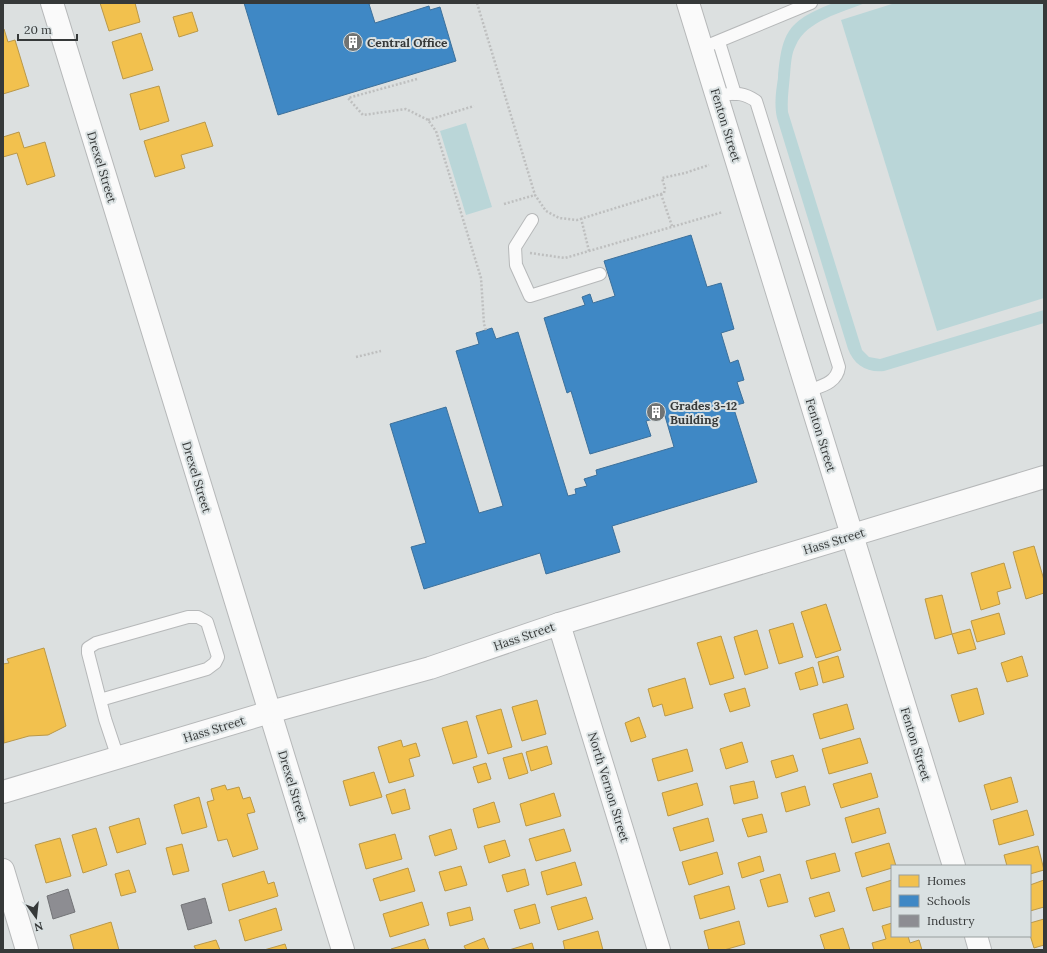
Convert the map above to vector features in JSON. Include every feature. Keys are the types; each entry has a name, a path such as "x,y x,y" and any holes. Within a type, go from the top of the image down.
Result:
{"street":[{"name":"Drexel Street","path":"52,3 343,950"},
{"name":"Fenton Street","path":"688,3 711,45 726,94 808,391 954,865"},
{"name":"Hass Street","path":"3,792 270,712 430,668 559,624 1044,477"},
{"name":"North Vernon Street","path":"559,624 659,950"},
{"path":"3,870 28,950"},
{"path":"976,937 980,950"}],"lane":[{"path":"711,45 812,3"},
{"path":"726,94 747,95 756,101 839,367 838,374 832,381 808,391"},
{"path":"532,220 515,247 516,264 530,296 600,274"},
{"path":"100,700 208,669 218,657 207,622 198,616 188,617 96,643 88,648 88,653 100,700 105,719 118,758"}],"path":[{"path":"477,3 535,195 546,211 560,218 577,220 664,193 665,188 662,178 685,173 709,165"},
{"path":"417,79 348,98 363,115 406,109 428,120 436,131 481,278 484,324 486,330"},
{"path":"428,120 474,106"},
{"path":"661,194 672,226"},
{"path":"504,204 535,195"},
{"path":"528,253 565,258 723,212"},
{"path":"581,218 589,251"},
{"path":"356,357 381,351"}],"shaded area":[{"path":"833,3 865,3 826,18 808,30 801,37 793,52 788,112 862,350 869,357 880,359 1044,310 1044,323 884,371 872,371 862,367 851,355 777,118 776,108 776,93 782,49 790,29 806,16"},
{"path":"895,3 1044,3 1044,298 937,331 841,20"},
{"path":"466,123 492,207 466,215 440,131"}],"building: Homes":[{"path":"100,3 135,3 140,22 109,31"},
{"path":"192,12 198,31 179,37 173,17"},
{"path":"4,29 8,42 15,40 29,86 3,94 3,30"},
{"path":"141,33 153,70 123,79 112,42"},
{"path":"159,86 169,121 140,130 130,94"},
{"path":"205,122 213,146 181,155 185,168 155,177 144,141"},
{"path":"19,132 24,148 45,142 55,176 27,185 17,153 3,157 3,137"},
{"path":"1034,546 1044,580 1044,593 1026,599 1013,552"},
{"path":"1004,563 1011,588 997,592 1000,604 981,610 971,573"},
{"path":"942,595 952,634 935,639 925,599"},
{"path":"826,604 841,650 816,658 801,612"},
{"path":"999,613 1005,634 977,642 971,621"},
{"path":"793,623 803,657 779,664 769,630"},
{"path":"970,629 976,649 958,654 952,634"},
{"path":"757,630 768,668 745,675 734,637"},
{"path":"721,636 734,678 710,685 697,643"},
{"path":"44,648 66,726 48,735 29,736 4,743 3,664 9,663 7,659"},
{"path":"838,656 844,677 823,683 818,662"},
{"path":"1022,656 1028,676 1007,682 1001,663"},
{"path":"813,667 818,685 800,690 795,673"},
{"path":"685,678 693,708 665,716 662,704 653,707 648,689"},
{"path":"745,688 750,706 730,712 724,694"},
{"path":"977,688 984,714 959,722 951,695"},
{"path":"537,700 546,734 522,741 512,707"},
{"path":"847,704 854,729 820,739 813,714"},
{"path":"501,709 512,747 488,754 476,716"},
{"path":"639,717 646,737 631,742 625,723"},
{"path":"467,721 477,757 453,764 442,728"},
{"path":"860,738 868,763 829,774 822,749"},
{"path":"401,740 403,747 416,743 420,756 409,759 414,776 389,783 378,747"},
{"path":"742,742 748,762 726,769 720,749"},
{"path":"547,746 552,764 531,771 526,752"},
{"path":"687,749 693,771 658,781 652,759"},
{"path":"522,753 528,773 509,779 503,758"},
{"path":"793,755 798,771 776,778 771,761"},
{"path":"486,763 491,779 478,783 473,767"},
{"path":"374,772 382,797 350,806 343,781"},
{"path":"871,773 878,797 841,808 833,784"},
{"path":"1011,777 1018,802 991,810 984,785"},
{"path":"754,781 758,798 734,804 730,786"},
{"path":"697,783 703,805 668,816 662,793"},
{"path":"225,785 227,790 239,787 243,799 250,797 255,812 247,814 258,849 233,857 227,839 218,841 207,802 214,800 211,789"},
{"path":"805,786 810,805 786,812 781,793"},
{"path":"405,789 410,809 392,814 386,795"},
{"path":"554,793 561,816 526,826 520,804"},
{"path":"199,797 207,827 182,834 174,805"},
{"path":"494,802 500,822 478,828 473,809"},
{"path":"879,808 886,833 852,843 845,818"},
{"path":"1027,810 1034,835 999,845 993,820"},
{"path":"762,814 767,832 748,837 742,819"},
{"path":"139,818 146,844 117,853 109,827"},
{"path":"708,818 714,841 680,851 673,828"},
{"path":"96,828 107,865 83,873 72,835"},
{"path":"451,829 457,849 435,856 429,836"},
{"path":"564,829 571,851 536,861 529,839"},
{"path":"395,834 402,859 366,869 359,844"},
{"path":"60,838 71,876 46,883 35,845"},
{"path":"505,840 510,856 489,863 484,846"},
{"path":"889,843 896,865 891,865 891,868 862,877 855,853"},
{"path":"182,844 189,871 173,875 166,848"},
{"path":"1038,846 1044,870 1031,874 1031,865 1007,865 1004,855"},
{"path":"717,852 723,874 689,885 682,862"},
{"path":"835,853 840,871 811,879 806,861"},
{"path":"760,856 764,871 742,878 738,863"},
{"path":"575,862 582,885 547,895 541,872"},
{"path":"461,866 467,885 445,891 439,872"},
{"path":"408,868 415,891 380,901 373,879"},
{"path":"525,869 529,885 507,892 502,875"},
{"path":"129,870 136,892 121,896 115,874"},
{"path":"264,871 268,884 274,882 278,896 229,911 222,884"},
{"path":"780,874 788,902 768,907 760,880"},
{"path":"891,880 891,906 873,911 866,888"},
{"path":"1044,880 1044,907 1031,911 1031,885"},
{"path":"729,886 735,909 700,919 694,896"},
{"path":"829,892 835,911 815,917 809,898"},
{"path":"586,897 593,919 558,930 551,907"},
{"path":"422,902 429,925 390,937 383,914"},
{"path":"535,904 540,923 520,929 514,910"},
{"path":"470,907 473,920 450,926 447,913"},
{"path":"276,908 282,930 245,941 239,920"},
{"path":"1044,919 1044,945 1034,948 1031,937 1031,923"},
{"path":"739,921 745,944 724,950 709,950 704,931"},
{"path":"111,922 119,950 74,950 70,935"},
{"path":"891,923 891,937 908,937 910,943 919,940 922,950 874,950 872,943 886,939 882,926"},
{"path":"843,928 850,950 825,950 820,935"},
{"path":"598,931 603,950 565,950 563,941"},
{"path":"484,938 489,950 466,950 464,946"},
{"path":"425,939 429,950 391,950 391,949"},
{"path":"216,940 220,950 196,950 194,946"},
{"path":"532,943 534,950 509,950"},
{"path":"285,944 287,950 264,950"}],"building: Schools":[{"name":"Central Office","path":"244,3 373,3 369,4 375,23 429,6 430,10 440,7 456,61 278,115"},
{"name":"Grades 3-12 Building","path":"691,235 707,287 721,283 734,329 721,333 730,363 738,360 744,380 737,382 744,403 733,406 757,482 612,526 620,552 546,574 540,553 424,589 411,547 426,543 390,424 446,407 479,513 503,506 456,351 479,344 476,333 492,328 496,339 518,332 568,496 576,494 575,489 587,486 584,479 597,475 596,470 674,447 665,416 646,421 651,436 590,454 571,391 567,393 544,318 585,305 582,297 590,294 593,303 615,296 604,261"}],"building: Industry":[{"path":"68,889 75,912 53,919 47,896"},
{"path":"205,898 212,923 188,930 181,905"}],"place":[{"name":"Central Office","path":"353,42"},
{"name":"Grades 3-12 Building","path":"656,412"}]}
